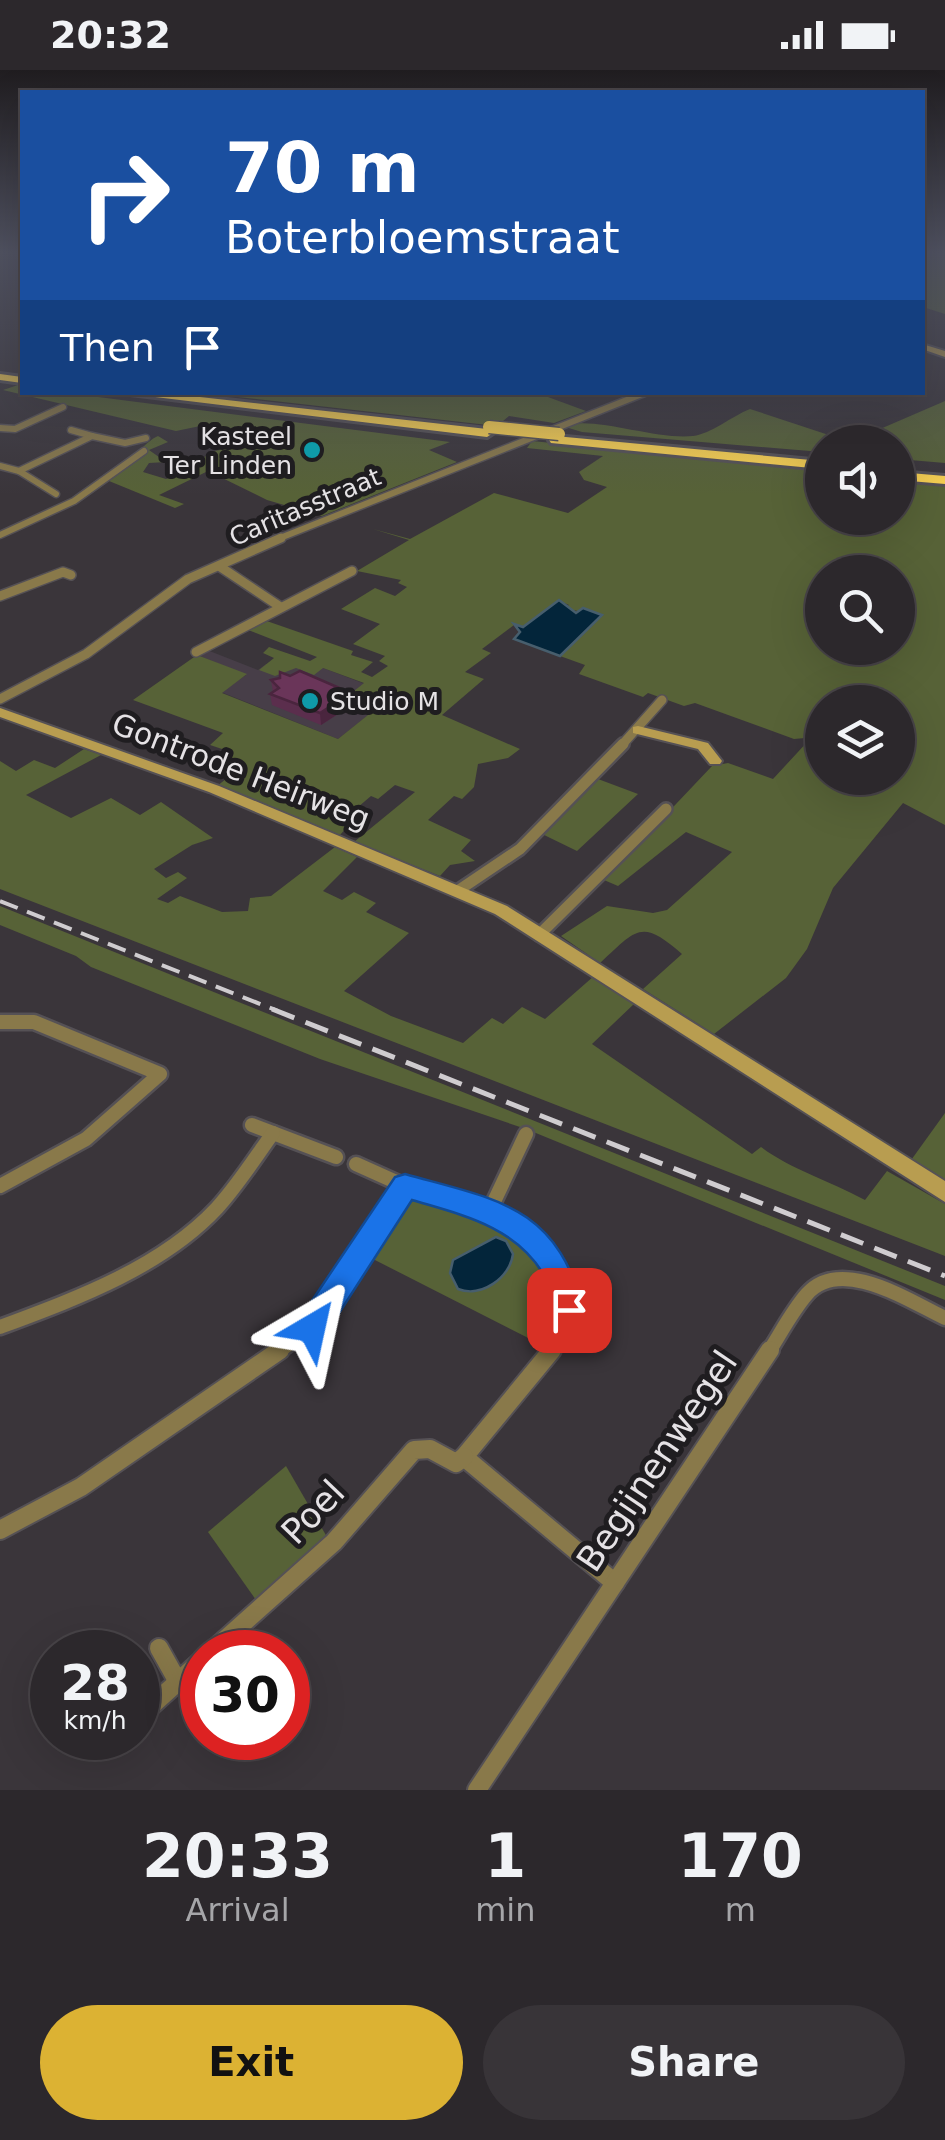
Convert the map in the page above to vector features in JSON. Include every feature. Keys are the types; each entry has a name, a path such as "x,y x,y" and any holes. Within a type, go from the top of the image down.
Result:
{"highway":[{"path":"148,395 805,462"},
{"path":"193,395 488,430"},
{"path":"915,473 945,476"}],"street":[{"name":"Caritasstraat","path":"0,699 86,654 172,588 218,566 345,508 639,395"},
{"path":"6,430 63,407"},
{"path":"71,430 125,443 146,438"},
{"path":"19,471 92,436"},
{"path":"0,535 69,504 144,451"},
{"path":"0,466 19,471 56,494"},
{"path":"218,566 280,606"},
{"path":"0,596 63,572 71,575"},
{"path":"196,652 352,572"},
{"path":"459,890 520,849 638,730 662,700"},
{"name":"Gontrode Heirweg","path":"0,712 214,789 459,890 539,935 945,1193"},
{"path":"638,730 703,746 715,761"},
{"path":"539,935 666,809"},
{"path":"0,1022 34,1022 160,1074 83,1142 36,1171 0,1186"},
{"path":"252,1125 336,1157"},
{"path":"0,1327 88,1295 193,1229 216,1209 273,1134"},
{"path":"490,1210 526,1134"},
{"path":"356,1164 405,1186 490,1210 518,1226 547,1254 566,1288 566,1328 464,1457 615,1583"},
{"path":"0,1530 81,1487 312,1328 405,1186"},
{"name":"Begijnenwegel","path":"477,1790 816,1285 838,1278 854,1281 945,1318"},
{"name":"Poel","path":"236,1630 334,1542 414,1450 423,1447 456,1463 464,1457"},
{"path":"160,1650 178,1682 160,1698"}],"shaded area":[{"path":"207,650 258,670 266,664 323,668 394,695 338,739 221,692 246,675 197,655"}],"green space":[{"path":"18,385 20,394 3,390"},
{"path":"24,395 83,395 450,442 429,450 457,462 322,516 267,500 208,471 159,495 184,504 175,508 109,481 158,436 168,442 149,450 166,462 149,463 143,472 166,479 197,466 209,452 220,450 216,446 242,439 215,423 176,431"},
{"path":"220,395 542,395 586,411 554,423 509,416 497,426"},
{"path":"945,401 945,463 915,460 915,425 889,425"},
{"path":"750,409 805,427 805,451 582,432 562,426 590,423 661,435 693,436"},
{"path":"532,441 805,468 805,535 915,535 915,479 945,482 945,825 903,803 833,888 807,949 786,978 714,1034 643,989 682,954 657,935 640,932 631,936 600,963 561,936 607,906 653,913 667,910 732,852 686,832 618,886 604,880 712,766 728,763 773,779 805,744 805,795 915,795 915,685 805,685 805,738 794,739 695,703 684,706 648,693 643,697 579,674 585,665 560,656 601,616 564,608 569,605 559,601 523,628 514,625 482,649 491,653 465,672 484,679 442,715 520,749 508,758 478,764 474,787 462,799 454,796 428,820 471,840 461,851 475,861 450,865 440,876 354,842 415,792 395,785 378,799 371,796 351,813 357,816 340,835 217,786 235,772 218,765 231,752 210,745 223,733 133,700 197,655 247,674 222,693 338,739 378,707 349,695 364,683 323,668 314,675 296,668 275,676 259,670 274,658 263,653 269,647 310,661 317,657 243,628 261,619 353,651 351,655 373,662 361,672 372,677 388,666 379,661 385,656 353,644 380,624 341,609 375,588 395,596 407,587 398,583 401,580 357,571 409,540 373,529 410,539 494,493 568,513 607,487 584,480 579,472 603,456 527,448"},
{"path":"84,749 101,755 26,795 71,818 111,798 140,815 161,802 213,838 192,845 154,869 166,878 178,872 187,878 157,899 168,903 180,896 222,912 248,911 250,898 271,896 335,847 357,857 323,891 342,900 354,892 376,903 366,912 409,933 344,991 391,1016 463,1043 492,1018 503,1024 522,1007 545,1019 594,976 635,1003 592,1044 752,1154 761,1147 865,1200 887,1171 945,1204 945,1256 0,889 0,761 16,771 34,760 55,768"},
{"path":"598,779 638,794 577,851 540,833"},
{"path":"0,906 945,1286 945,1300 526,1129 320,1059 91,967 76,956 0,925"},
{"path":"945,1113 945,1180 909,1163"},
{"path":"412,1197 488,1215 523,1236 537,1252 555,1288 557,1308 553,1327 542,1345 371,1258 403,1204"},
{"path":"286,1466 327,1537 256,1600 208,1532"}],"water":[{"path":"559,600 576,613 583,608 602,615 560,656 514,639 520,632 514,624 523,627"},
{"path":"496,1237 506,1241 513,1254 506,1271 485,1288 458,1289 450,1273 453,1260"}],"building":[{"path":"300,671 351,693 320,713 270,694 279,688 271,680 280,678 280,672 290,676"}],"railway":[{"path":"0,901 278,1011"},
{"path":"272,1009 945,1276"}],"place":[{"name":"Kasteel Ter Linden","path":"312,450"},
{"name":"Studio M","path":"310,701"}],"route":[{"path":"312,1328 405,1186 490,1210 518,1226 558,1270 569,1310"}]}
